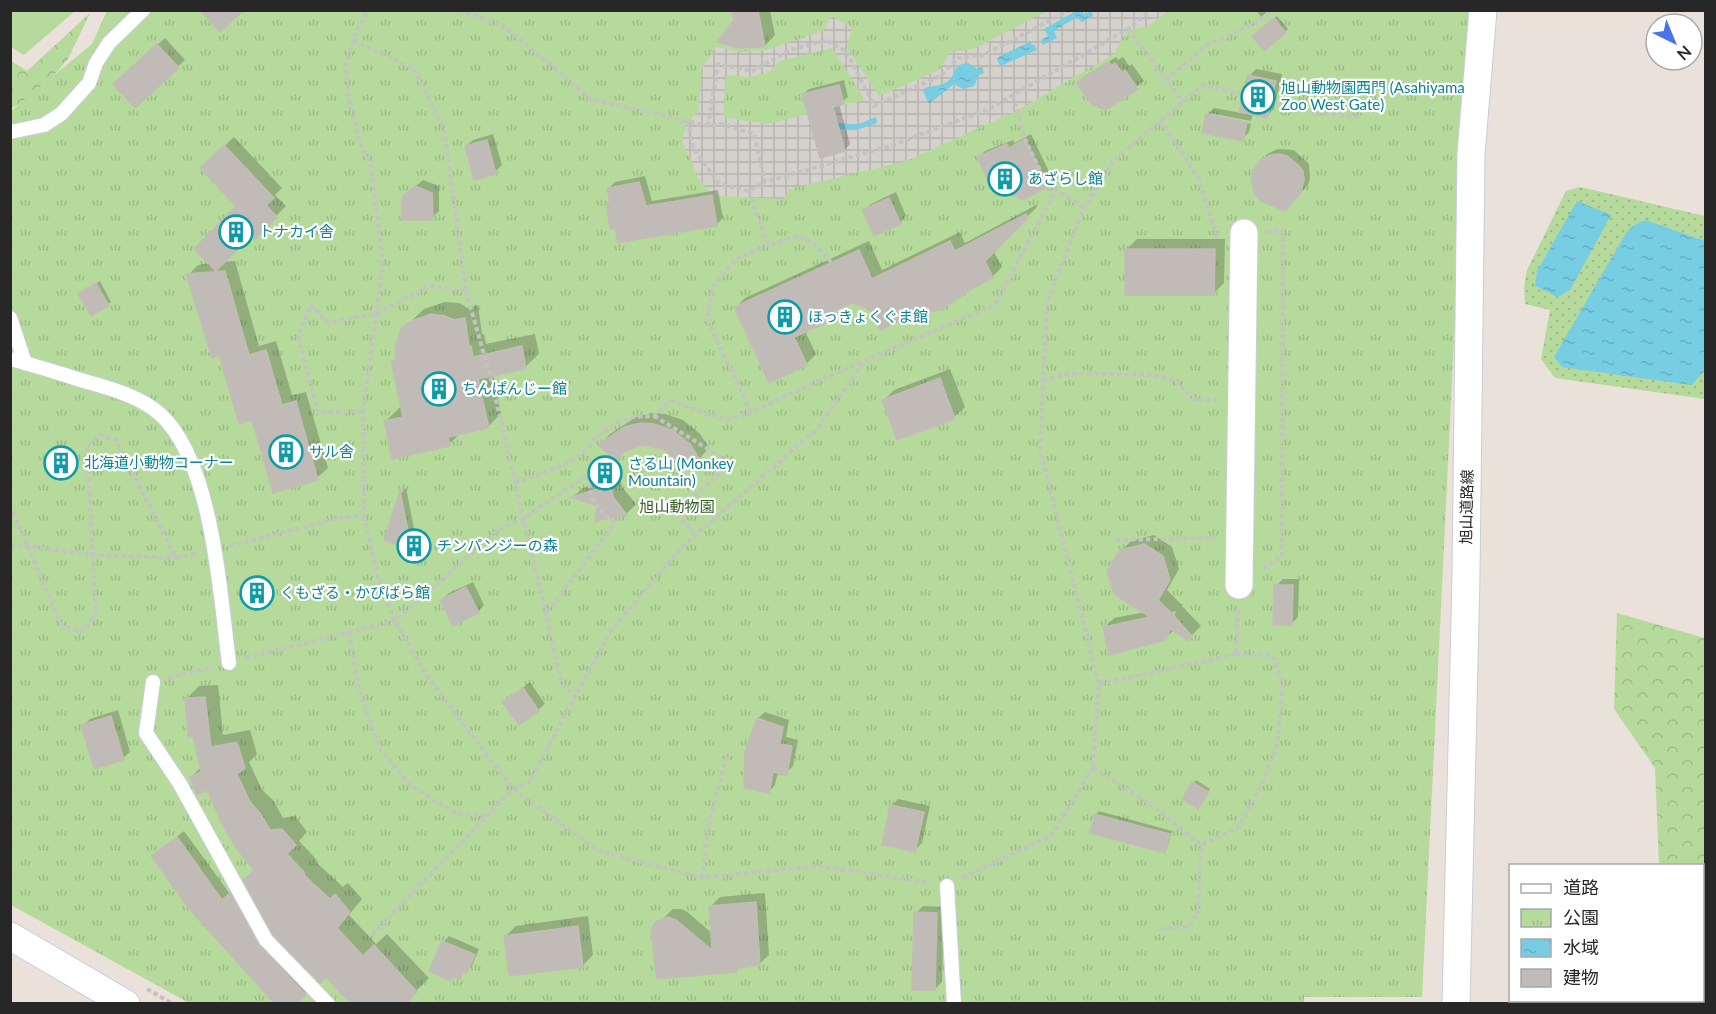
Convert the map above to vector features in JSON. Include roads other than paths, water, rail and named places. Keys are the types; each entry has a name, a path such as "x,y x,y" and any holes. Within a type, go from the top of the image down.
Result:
{"street":[{"name":"旭山道路線","path":"1456,1004 1466,576 1471,154 1483,10"},
{"path":"1239,585 1244,233"},
{"path":"10,936 126,1004"}],"lane":[{"path":"10,132 44,124 61,114 89,83 96,63 109,43 142,10"},
{"path":"10,318 25,363"},
{"path":"10,359 131,396 160,415 180,439 201,485 215,549 229,663"},
{"path":"153,682 146,733 180,784 266,940 328,1004"},
{"path":"947,886 954,1004"}],"water":[{"path":"1076,11 1082,11 1084,14 1091,11 1093,16 1082,22 1077,17 1054,31 1057,38 1043,45 1041,40 1048,36 1044,29"},
{"path":"1030,42 1037,50 1000,66 997,59 1000,56"},
{"path":"968,63 977,69 982,67 984,73 979,75 974,86 963,89 954,84 929,104 923,91 925,88 945,83 951,78 956,68"},
{"path":"876,117 877,123 857,130 832,129 813,140 812,132 823,125 829,123 858,124"},
{"path":"1577,201 1611,215 1570,290 1558,297 1535,286 1537,271"},
{"path":"1645,220 1705,241 1705,371 1691,385 1562,367 1554,357 1626,233 1633,226"}],"place":[{"name":"旭山動物園西門 (Asahiyama Zoo West Gate)","path":"1258,97"},
{"name":"あざらし館","path":"1005,179"},
{"name":"トナカイ舎","path":"236,232"},
{"name":"ほっきょくぐま館","path":"785,317"},
{"name":"ちんぱんじー館","path":"439,389"},
{"name":"サル舎","path":"286,452"},
{"name":"北海道小動物コーナー","path":"61,463"},
{"name":"さる山 (Monkey Mountain)","path":"605,473"},
{"name":"チンパンジーの森","path":"414,546"},
{"name":"くもざる・かぴばら館","path":"257,593"}],"park label":[{"name":"旭山動物園","path":"677,507"}]}
